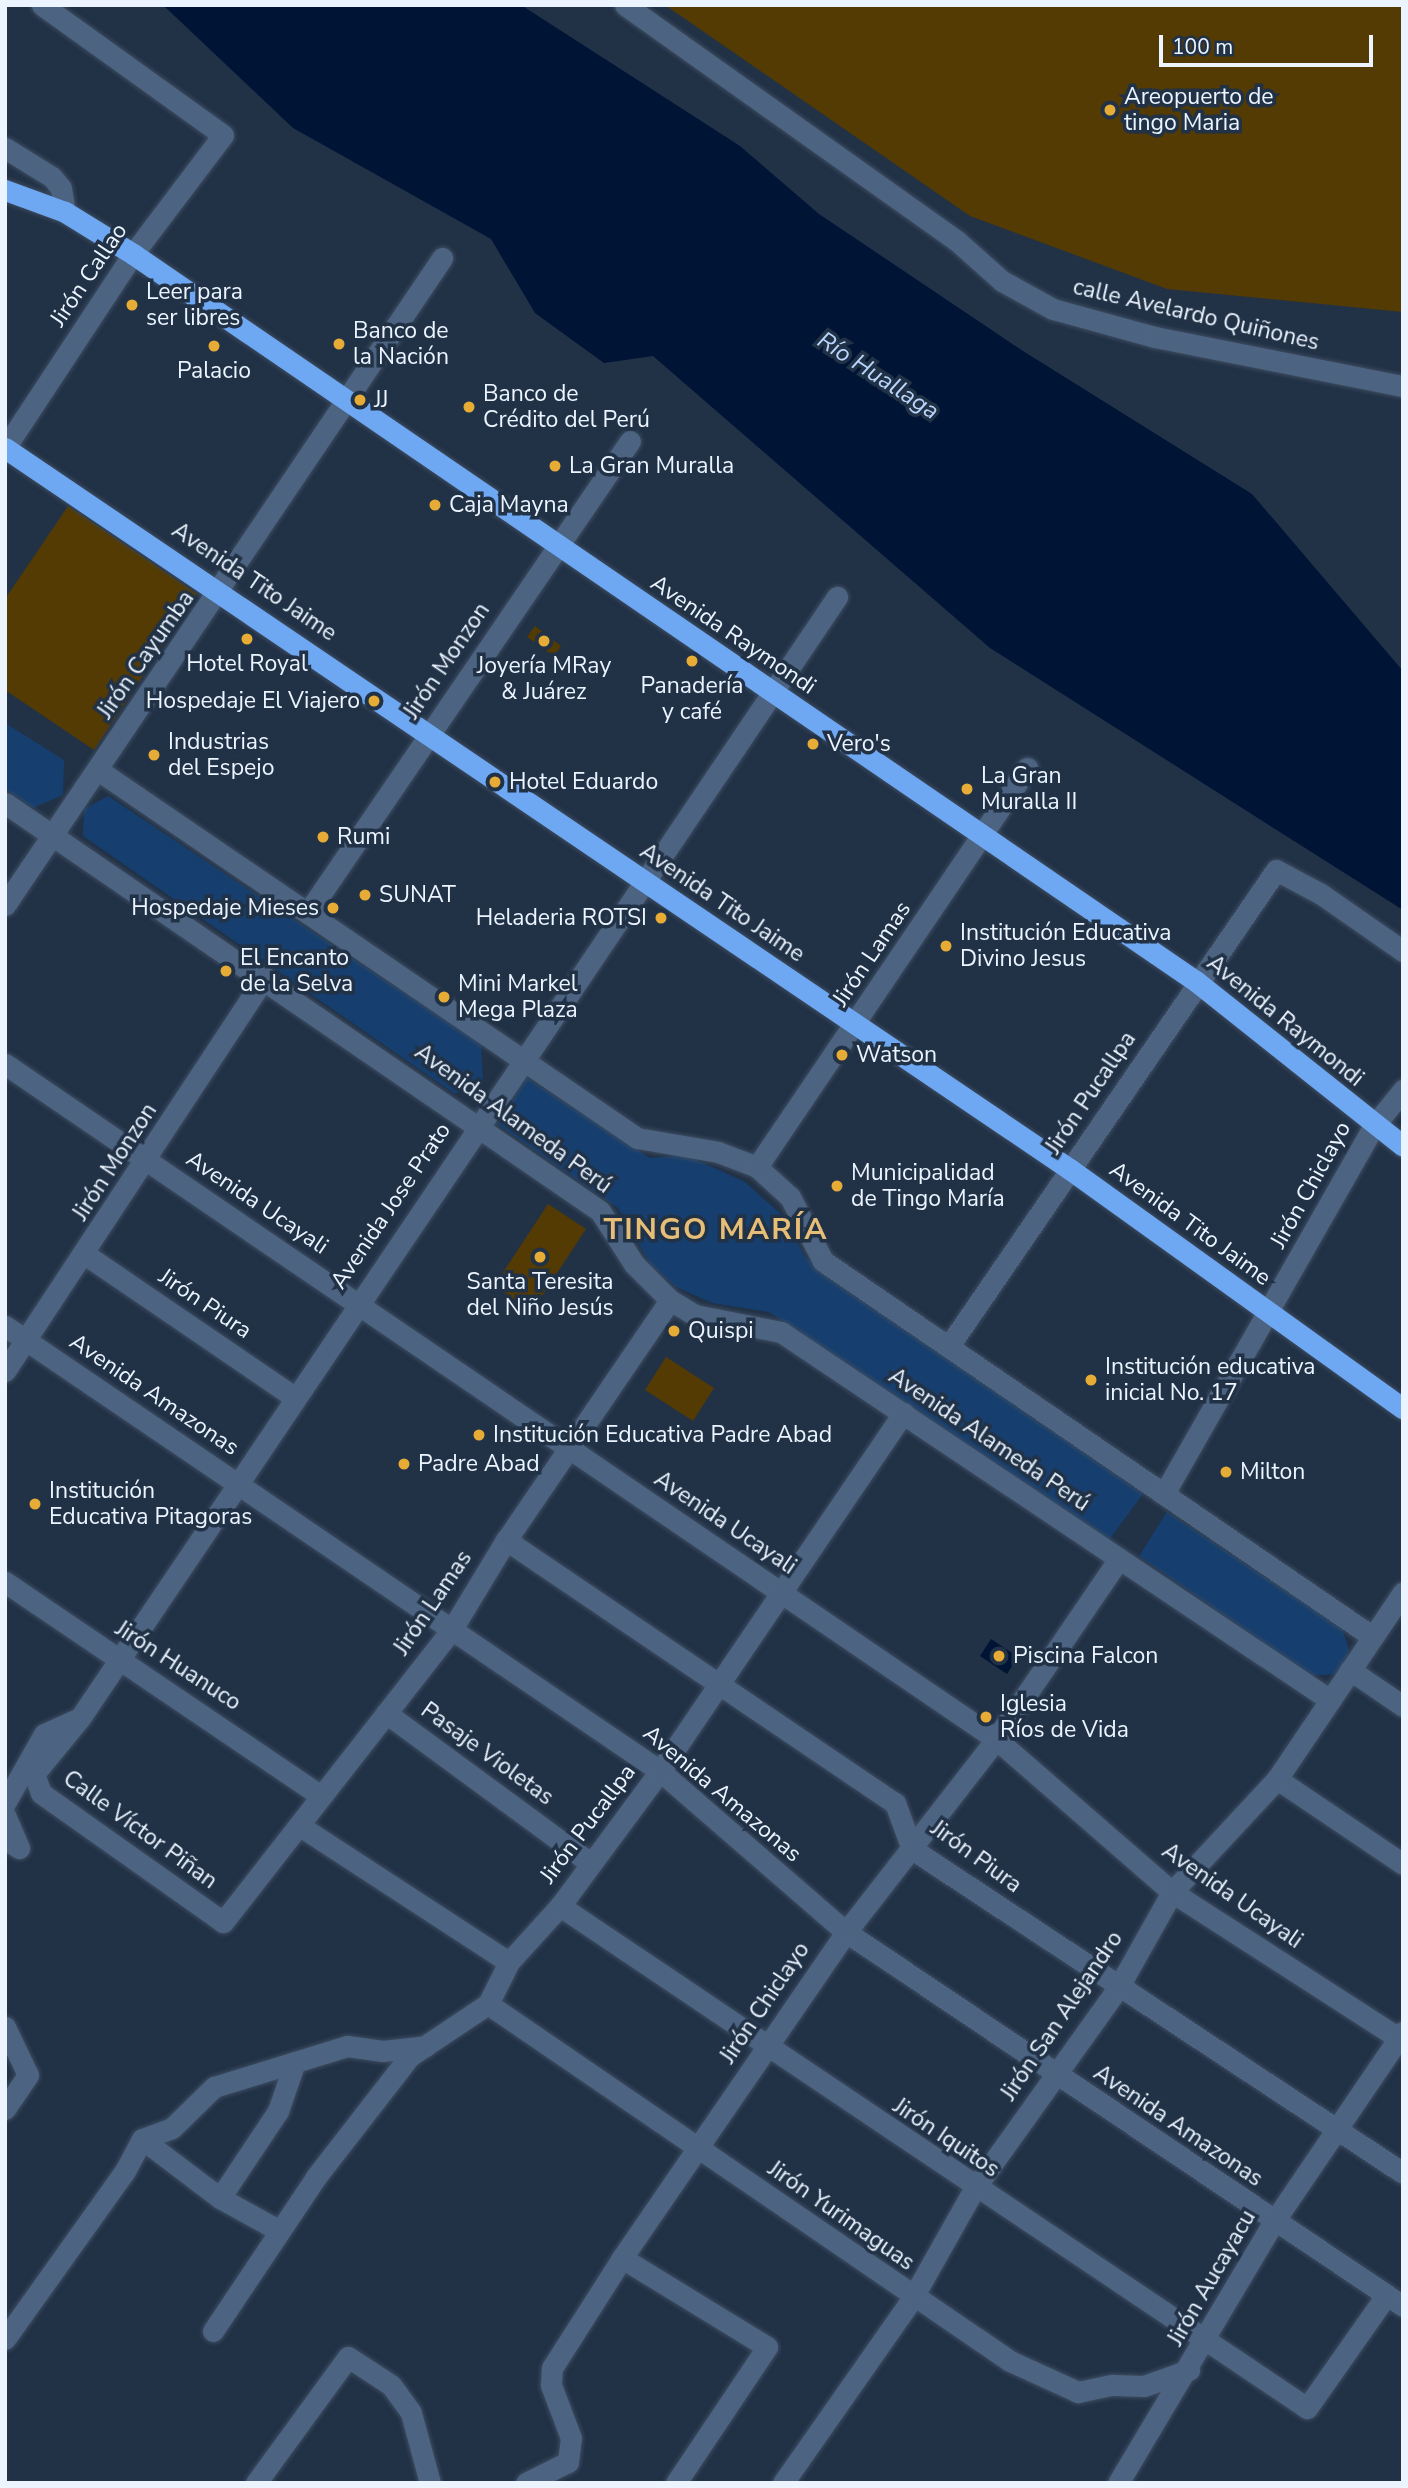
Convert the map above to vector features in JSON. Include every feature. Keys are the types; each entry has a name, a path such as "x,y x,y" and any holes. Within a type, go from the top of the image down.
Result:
{"highway":[{"name":"Avenida Raymondi","path":"11,192 65,212 134,254 346,404 1197,982 1373,1127 1403,1146"},
{"name":"Avenida Tito Jaime","path":"5,448 431,732 643,882 1070,1170 1403,1409"}],"street":[{"name":"Jirón Callao","path":"5,448 134,254 223,135 42,5"},
{"name":"calle Avelardo Quiñones","path":"625,5 956,240 1002,281 1053,309 1155,337 1403,386"},
{"path":"5,148 52,177 61,188 65,212"},
{"name":"Jirón Cayumba","path":"5,905 222,591 442,258"},
{"name":"Jirón Monzon","path":"309,911 630,441"},
{"name":"Avenida Jose Prato","path":"34,1774 80,1718 356,1303 837,597"},
{"name":"Jirón Lamas","path":"757,1167 856,1025 1027,768"},
{"path":"98,770 309,911 637,1138 718,1152 757,1167 790,1197 823,1261 1165,1492 1373,1637"},
{"name":"Avenida Alameda Perú","path":"5,803 265,977 600,1211 634,1264 670,1300 695,1315 781,1332 1330,1700"},
{"name":"Jirón Pucallpa","path":"949,1346 1276,870 1321,894 1403,951"},
{"name":"Jirón Monzon","path":"5,1371 86,1255 265,977"},
{"name":"Avenida Ucayali","path":"5,1064 996,1739 1172,1892 1401,2037"},
{"name":"Jirón Chiclayo","path":"1165,1492 1269,1314 1373,1127 1403,1090"},
{"name":"Jirón Piura","path":"86,1255 294,1397"},
{"name":"Jirón Lamas","path":"223,1922 452,1629 506,1540 670,1300"},
{"name":"Avenida Amazonas","path":"5,1326 660,1771 846,1932 1273,2223 1394,2302"},
{"name":"Jirón Pucallpa","path":"213,2331 279,2231 410,2056 488,2004 509,1962 560,1906 660,1771 903,1413"},
{"name":"Jirón Piura","path":"506,1540 895,1803 912,1849 1118,1988 1403,2173"},
{"name":"Jirón Chiclayo","path":"526,2483 568,2462 571,2438 551,2385 552,2368 622,2258 700,2150 764,2049 846,1932 996,1739 1119,1559"},
{"name":"Jirón Huanuco","path":"5,1582 321,1796"},
{"name":"Jirón San Alejandro","path":"783,2483 912,2299 974,2189 1118,1988 1172,1892 1277,1779 1403,1592"},
{"path":"1350,1670 1403,1706"},
{"name":"Pasaje Violetas","path":"386,1713 590,1863"},
{"path":"5,1803 44,1734 80,1718"},
{"name":"Calle Víctor Piñan","path":"34,1774 41,1793 223,1922"},
{"path":"1277,1779 1403,1864"},
{"path":"5,1815 19,1849 5,1839"},
{"path":"300,1826 509,1962"},
{"name":"Jirón Iquitos","path":"560,1906 764,2049 1208,2340 1307,2408 1394,2302"},
{"name":"Jirón Yurimaguas","path":"488,2004 912,2299 1010,2361 1078,2392 1112,2385 1144,2386 1189,2370"},
{"path":"5,2026 28,2075 5,2109"},
{"name":"Jirón Aucayacu","path":"1118,2483 1208,2340 1273,2223 1401,2037"},
{"path":"5,2339 125,2171 142,2139 172,2128 214,2087 347,2046 383,2051 428,2046"},
{"path":"220,2197 278,2111 295,2062"},
{"path":"142,2139 220,2197 279,2231"},
{"path":"622,2258 767,2347 681,2481"},
{"path":"256,2483 348,2357 391,2385 411,2413 430,2483"}],"shaded area":[{"path":"5,723 64,760 63,795 33,808 5,789"},
{"path":"108,796 481,1044 483,1081 455,1094 83,836 84,809"},
{"path":"527,1078 650,1158 686,1155 745,1182 783,1216 805,1257 1143,1494 1109,1540 769,1312 712,1303 676,1287 651,1265 618,1208 497,1124"},
{"path":"1167,1512 1342,1628 1349,1650 1345,1666 1334,1674 1311,1676 1139,1556"}],"water":[{"name":"Río Huallaga","path":"163,5 521,5 740,146 819,214 1023,351 1252,494 1403,671 1403,910 990,648 653,356 604,363 535,313 491,239 293,128"},
{"name":"Piscina Falcon","path":"991,1639 1018,1657 1007,1674 980,1656"}],"building":[{"name":"Areopuerto de tingo Maria","path":"665,5 1403,5 1403,312 1167,289 970,216"},
{"path":"68,506 197,594 94,750 5,690 5,599"},
{"name":"Joyería MRay & Juárez","path":"535,626 561,646 554,656 527,637"},
{"name":"Santa Teresita del Niño Jesús","path":"548,1204 586,1229 532,1311 494,1286"},
{"path":"666,1357 714,1388 693,1421 645,1390"}],"place":[{"name":"Areopuerto de tingo Maria","path":"1110,110"},
{"name":"Leer para ser libres","path":"132,305"},
{"name":"Banco de la Nación","path":"339,344"},
{"name":"Palacio","path":"214,346"},
{"name":"JJ","path":"360,400"},
{"name":"Banco de Crédito del Perú","path":"469,407"},
{"name":"La Gran Muralla","path":"555,466"},
{"name":"Caja Mayna","path":"435,505"},
{"name":"Hotel Royal","path":"247,639"},
{"name":"Joyería MRay & Juárez","path":"544,641"},
{"name":"Panadería y café","path":"692,661"},
{"name":"Hospedaje El Viajero","path":"374,701"},
{"name":"Vero's","path":"813,744"},
{"name":"Industrias del Espejo","path":"154,755"},
{"name":"Hotel Eduardo","path":"495,782"},
{"name":"La Gran Muralla II","path":"967,789"},
{"name":"Rumi","path":"323,837"},
{"name":"SUNAT","path":"365,895"},
{"name":"Hospedaje Mieses","path":"333,908"},
{"name":"Heladeria ROTSI","path":"661,918"},
{"name":"Institución Educativa Divino Jesus","path":"946,946"},
{"name":"El Encanto de la Selva","path":"226,971"},
{"name":"Mini Markel Mega Plaza","path":"444,997"},
{"name":"Watson","path":"842,1055"},
{"name":"Municipalidad de Tingo María","path":"837,1186"},
{"name":"Santa Teresita del Niño Jesús","path":"540,1257"},
{"name":"Quispi","path":"674,1331"},
{"name":"Institución educativa inicial No. 17","path":"1091,1380"},
{"name":"Institución Educativa Padre Abad","path":"479,1435"},
{"name":"Padre Abad","path":"404,1464"},
{"name":"Milton","path":"1226,1472"},
{"name":"Institución Educativa Pitagoras","path":"35,1504"},
{"name":"Piscina Falcon","path":"999,1656"},
{"name":"Iglesia Ríos de Vida","path":"986,1717"}],"district":[{"name":"TINGO MARÍA","path":"716,1230"}]}
